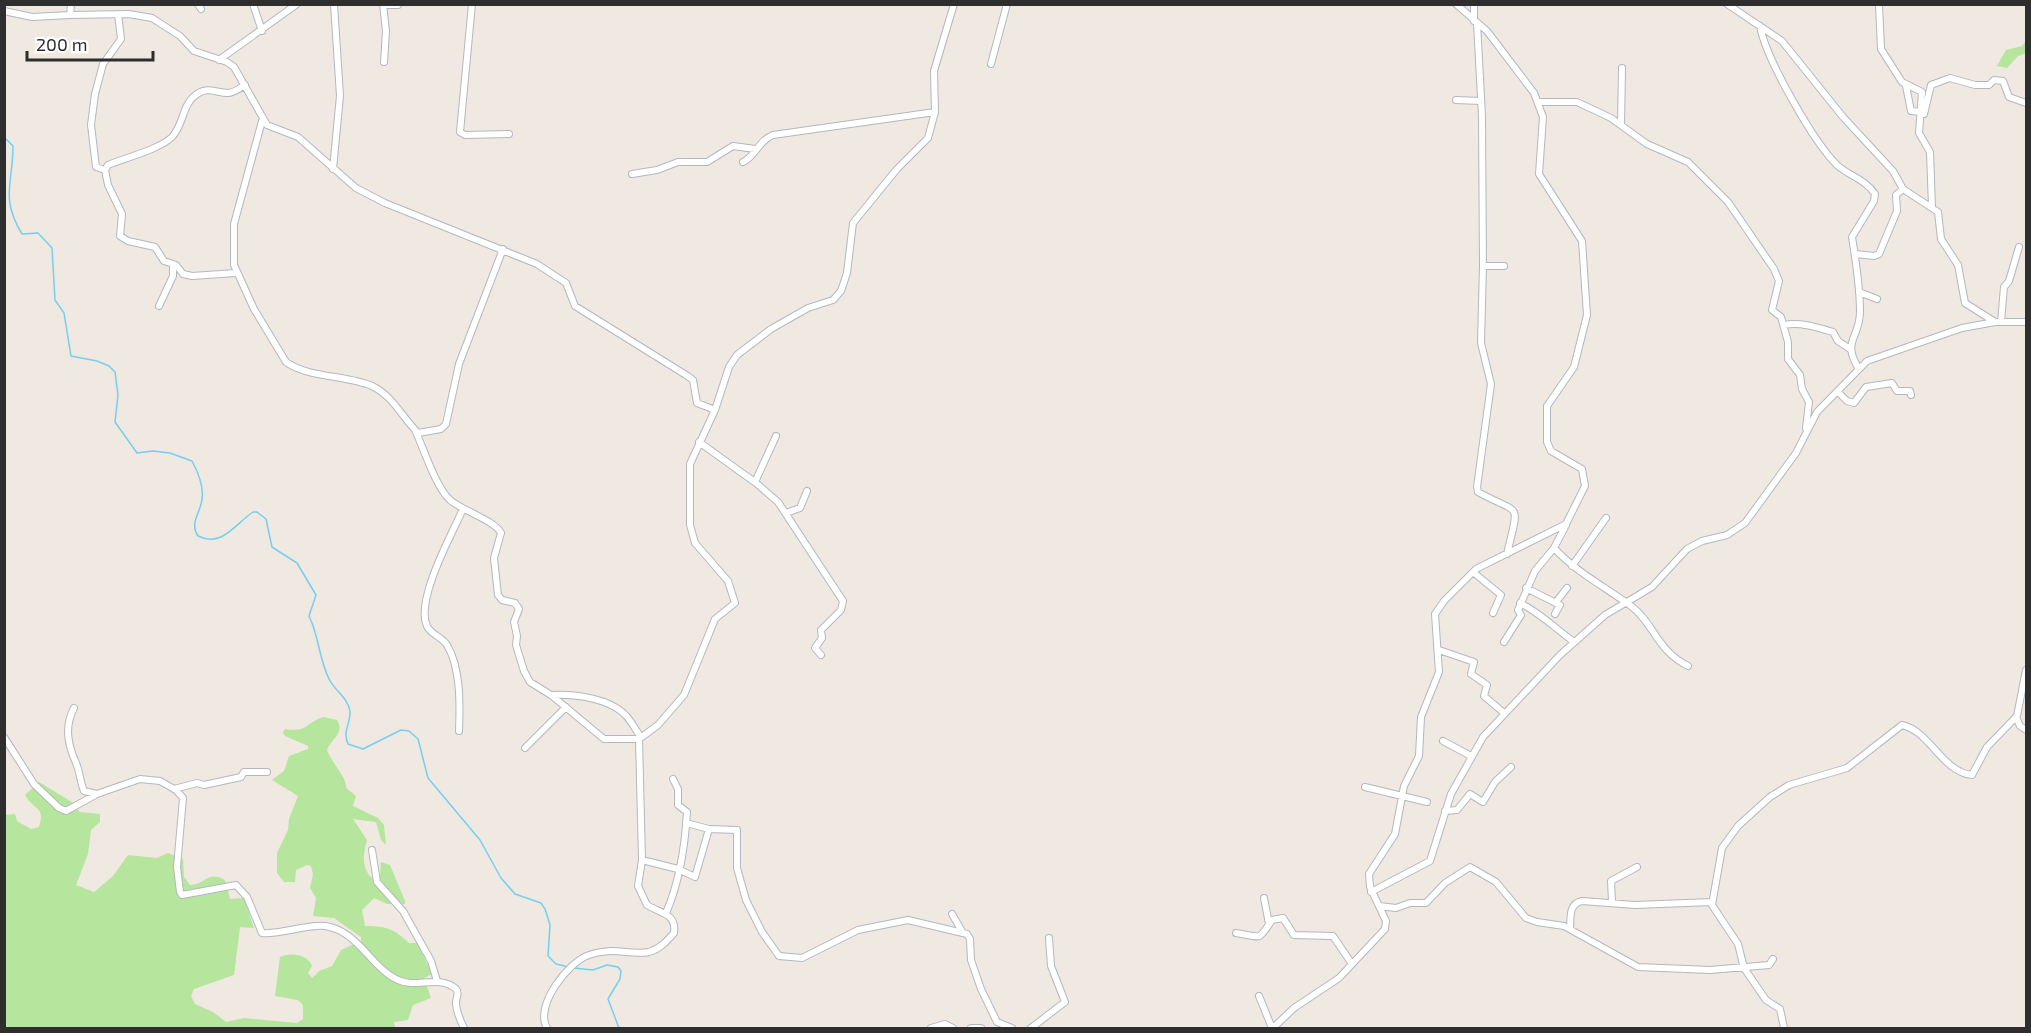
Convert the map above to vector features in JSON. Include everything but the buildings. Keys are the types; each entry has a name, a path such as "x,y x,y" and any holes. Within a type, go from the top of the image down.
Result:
{"street":[{"path":"70,15 71,4"},
{"path":"253,4 261,32"},
{"path":"219,60 297,4"},
{"path":"333,169 340,96 334,4"},
{"path":"472,4 460,132 471,135 509,134"},
{"path":"4,11 32,17 118,14 152,18 180,36 194,51 234,68 262,121 234,224 236,273 254,309 286,362 291,366 371,386 390,398 416,432 442,489 448,497 463,509 495,525 501,533 494,558 498,595 502,600 515,603 519,609 514,624 517,636 516,645 524,671 532,684 551,694 604,739 640,738 665,718 684,695 715,619 735,603 728,581 694,543 691,534 688,500 690,467 699,442 715,410 729,367 737,355 771,328 808,308 833,300 841,291 847,273 853,223 897,169 925,143 932,127 935,112 934,71 954,4"},
{"path":"991,64 1006,4"},
{"path":"1456,4 1508,56 1538,102 1543,117 1539,174 1556,204 1580,236 1588,302 1575,363 1550,399 1547,410 1547,442 1551,451 1582,469 1585,475 1585,486 1554,548 1535,571 1526,588 1518,610 1521,615 1504,642"},
{"path":"1474,4 1481,101 1483,266 1481,343 1491,384 1477,490 1509,505 1514,511 1515,518 1507,554"},
{"path":"1727,4 1790,50 1843,117 1893,171 1903,189 1932,207 1939,216 1942,243 1958,266 1965,303 1998,322"},
{"path":"1879,4 1881,49 1906,86 1911,111 1922,112"},
{"path":"384,62 386,31 383,5 398,5"},
{"path":"105,170 96,167 91,120 102,66 122,39 118,14"},
{"path":"1760,26 1780,74 1808,126 1839,166 1864,183 1875,194 1874,201 1852,237 1856,254 1860,316 1850,349"},
{"path":"1621,125 1622,68"},
{"path":"1920,135 1931,84 1948,78 1977,86 1989,85 1994,80 2003,81 2009,97 2026,103"},
{"path":"236,273 189,276 181,273 173,264 165,262 155,248 128,241 120,236 122,214 108,185 105,170 108,165 158,146 172,137 182,122 185,105 198,93 207,89 231,93 245,85"},
{"path":"1906,86 1921,91 1920,135 1930,152 1932,207"},
{"path":"1456,100 1481,101"},
{"path":"1538,102 1577,102 1621,125 1647,144 1688,162 1728,202 1775,270 1779,281 1772,310 1781,317 1788,359 1800,375 1802,389 1809,402 1806,436"},
{"path":"743,162 751,158 755,149 766,138 773,135 812,132 935,112"},
{"path":"262,121 298,137 356,188 385,203 503,249 562,279 568,286 575,306 693,380 698,403 715,410"},
{"path":"632,174 657,170 678,162 707,162 733,146 755,149"},
{"path":"1856,254 1878,255 1897,211 1896,195 1903,189"},
{"path":"1998,322 2003,289 2010,279 2019,248"},
{"path":"416,432 426,433 441,429 446,424 459,364 503,249"},
{"path":"159,306 173,276 173,264"},
{"path":"1483,266 1504,266"},
{"path":"1859,292 1877,299"},
{"path":"1371,892 1430,861 1445,811 1472,756 1483,737 1504,713 1574,642 1624,603 1652,587 1687,549 1702,541 1727,535 1745,523 1806,436 1817,412 1859,369 1875,356 1939,335 1998,322 2026,322"},
{"path":"1784,325 1793,323 1810,325 1833,332 1838,341 1850,349 1859,369"},
{"path":"1838,392 1851,403 1866,387 1892,382 1897,391 1910,391 1911,395"},
{"path":"755,482 776,436"},
{"path":"699,442 773,496 843,601 842,610 821,630 822,638 815,649 821,655"},
{"path":"786,513 798,510 807,491"},
{"path":"459,731 459,708 453,660 446,645 430,631 426,622 429,586 463,509"},
{"path":"1259,996 1272,1029 1294,1008 1339,978 1384,929 1386,921 1371,892 1369,874 1395,834 1406,780 1419,756 1419,724 1437,683 1439,651 1435,614 1444,601 1473,572 1562,526 1571,517"},
{"path":"1572,566 1606,518"},
{"path":"1554,548 1572,566 1624,603 1632,606 1666,651 1688,666"},
{"path":"1473,572 1501,596 1493,613"},
{"path":"1526,588 1556,602 1561,608 1555,614"},
{"path":"1556,602 1567,588"},
{"path":"1547,598 1551,591"},
{"path":"1520,603 1541,614 1544,620 1574,642"},
{"path":"1439,651 1474,662 1471,674 1487,685 1484,696 1504,713"},
{"path":"1784,1029 1780,1009 1766,1000 1744,969 1738,944 1713,908 1720,854 1728,837 1779,791 1816,776 1843,771 1902,725 1915,730 1927,744 1960,771 1972,775 1984,752 2016,717 2026,670"},
{"path":"547,1029 542,1018 544,1007 564,976 576,964 587,955 607,950 642,953 655,950 674,933 675,924 666,914 651,908 642,898 638,885 642,860 640,738 628,718 619,710 581,694 551,694"},
{"path":"525,748 566,706"},
{"path":"74,708 68,736 70,754 77,763 84,791 97,794"},
{"path":"2016,717 2020,726 2026,730"},
{"path":"4,737 27,776 59,808 69,810 97,794 140,779 158,780 174,789 183,798 177,867 179,890 182,895 236,885 247,897 262,933 329,926 360,945 383,971 398,981 405,983 437,981 457,991 457,1010 464,1029"},
{"path":"1443,741 1472,756"},
{"path":"1445,811 1457,810 1470,794 1484,802 1495,782 1511,767"},
{"path":"174,789 241,777 244,772 267,772"},
{"path":"666,914 675,894 678,869 685,849 687,810 679,806 678,789 673,778"},
{"path":"1365,788 1403,794 1426,802"},
{"path":"686,823 710,829 738,831 736,868 746,900 762,932 779,956 802,958 863,928 883,927 908,920 916,920 963,933 970,936 969,954 973,968 996,1026 1012,1029"},
{"path":"642,860 678,869 692,877 697,876 710,829"},
{"path":"372,850 377,882 403,911 431,961 437,981"},
{"path":"1379,906 1396,908 1410,903 1426,903 1445,883 1468,867 1496,882 1526,918 1570,929 1638,967 1744,969 1769,965 1773,959"},
{"path":"1612,901 1611,881 1637,867"},
{"path":"1264,898 1269,925"},
{"path":"1570,929 1572,909 1576,902 1612,901 1635,905 1712,902"},
{"path":"952,915 963,933"},
{"path":"1236,933 1261,936 1266,933 1274,919 1281,918 1294,935 1332,935 1352,964"},
{"path":"1031,1029 1065,1002 1051,966 1049,938"},
{"path":"931,1029 945,1024 953,1029"},
{"path":"971,1029 981,1029"}],"green space":[{"path":"2026,41 2026,53 2018,56 2007,68 1997,66 2006,50 2022,46"},
{"path":"324,717 337,720 339,725 339,732 327,750 346,788 356,796 353,806 378,818 384,825 386,845 381,840 376,822 353,819 367,840 364,856 366,871 373,879 380,877 381,862 390,865 405,901 405,904 387,904 374,898 362,910 365,926 390,929 409,943 417,943 432,974 424,978 431,998 413,1005 408,1020 394,1022 395,1028 5,1028 5,815 15,814 17,821 31,829 39,827 40,812 25,795 39,782 72,802 80,812 100,814 100,822 91,830 88,854 76,885 94,892 113,876 128,855 157,858 168,853 183,859 184,877 190,885 200,883 210,877 219,877 225,880 230,899 244,898 254,928 240,927 234,975 194,989 191,996 195,1004 213,1012 226,1022 244,1018 297,1023 303,1019 303,1005 298,1000 275,996 280,957 293,954 307,959 312,966 308,973 312,978 319,971 332,966 341,950 361,941 361,937 334,918 313,916 316,898 310,888 313,874 311,866 307,865 296,870 295,882 284,882 277,873 277,853 288,830 289,819 298,796 272,780 284,771 289,756 308,749 308,746 283,733 285,729 298,730"}],"waterway":[{"path":"4,137 13,146 9,200 15,221 22,234 38,233 52,248 55,300 64,313 71,356 97,361 109,366 115,372 118,395 115,422 137,453 153,451 170,453 192,461 202,489 201,504 195,522 198,536 207,539 221,537 253,512 257,512 266,519 272,547 297,563 316,595 309,616 329,679 349,706 350,716 346,731 348,744 363,749 401,730 409,731 418,739 428,778 480,840 501,878 515,894 541,903 550,925 548,956 556,964 569,967"},
{"path":"574,968 593,970 607,965 618,967 621,971 620,979 608,999 619,1028"}]}
